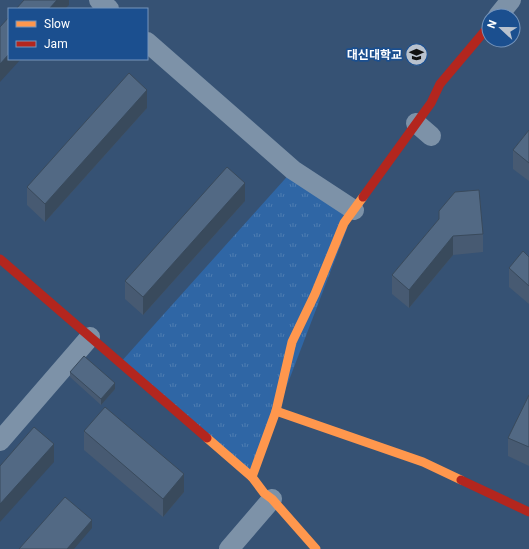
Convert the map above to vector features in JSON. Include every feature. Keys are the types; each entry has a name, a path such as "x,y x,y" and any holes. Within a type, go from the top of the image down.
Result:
{"street":[{"path":"99,0 108,8"},
{"path":"504,8 511,0"},
{"path":"252,478 276,411 292,342 315,294 344,223 423,129 431,102 440,84 481,35"},
{"path":"148,43 293,170 354,210"},
{"path":"0,259 252,478 316,549"},
{"path":"0,441 90,337"},
{"path":"276,411 423,462 529,512"},
{"path":"229,549 272,499"}],"green space":[{"path":"293,170 354,210 252,477 120,363"}],"building":[{"path":"24,0 57,0 50,8 17,8"},
{"path":"8,18 8,55 0,64 0,27"},
{"path":"129,73 147,90 45,204 27,187"},
{"path":"529,130 529,163 513,150"},
{"path":"227,167 245,183 143,297 125,281"},
{"path":"479,190 483,234 453,236 409,290 392,275 439,219 439,211 455,192"},
{"path":"523,251 529,257 529,286 509,268"},
{"path":"84,356 115,383 101,399 70,372"},
{"path":"529,395 529,447 508,438"},
{"path":"105,407 184,474 163,499 84,431"},
{"path":"34,427 54,444 0,504 0,466"},
{"path":"65,497 92,520 67,549 19,549"}],"traffic: slow":[{"path":"252,477 276,411 292,342 315,294 344,223 363,197"},
{"path":"276,411 423,462 461,480"},
{"path":"207,438 252,477 264,493 272,499 316,549"}],"traffic: jam":[{"path":"363,197 431,103 440,84 481,35"},
{"path":"0,259 207,438"},
{"path":"461,480 529,512"}],"place":[{"name":"대신대학교","path":"417,55"}]}
